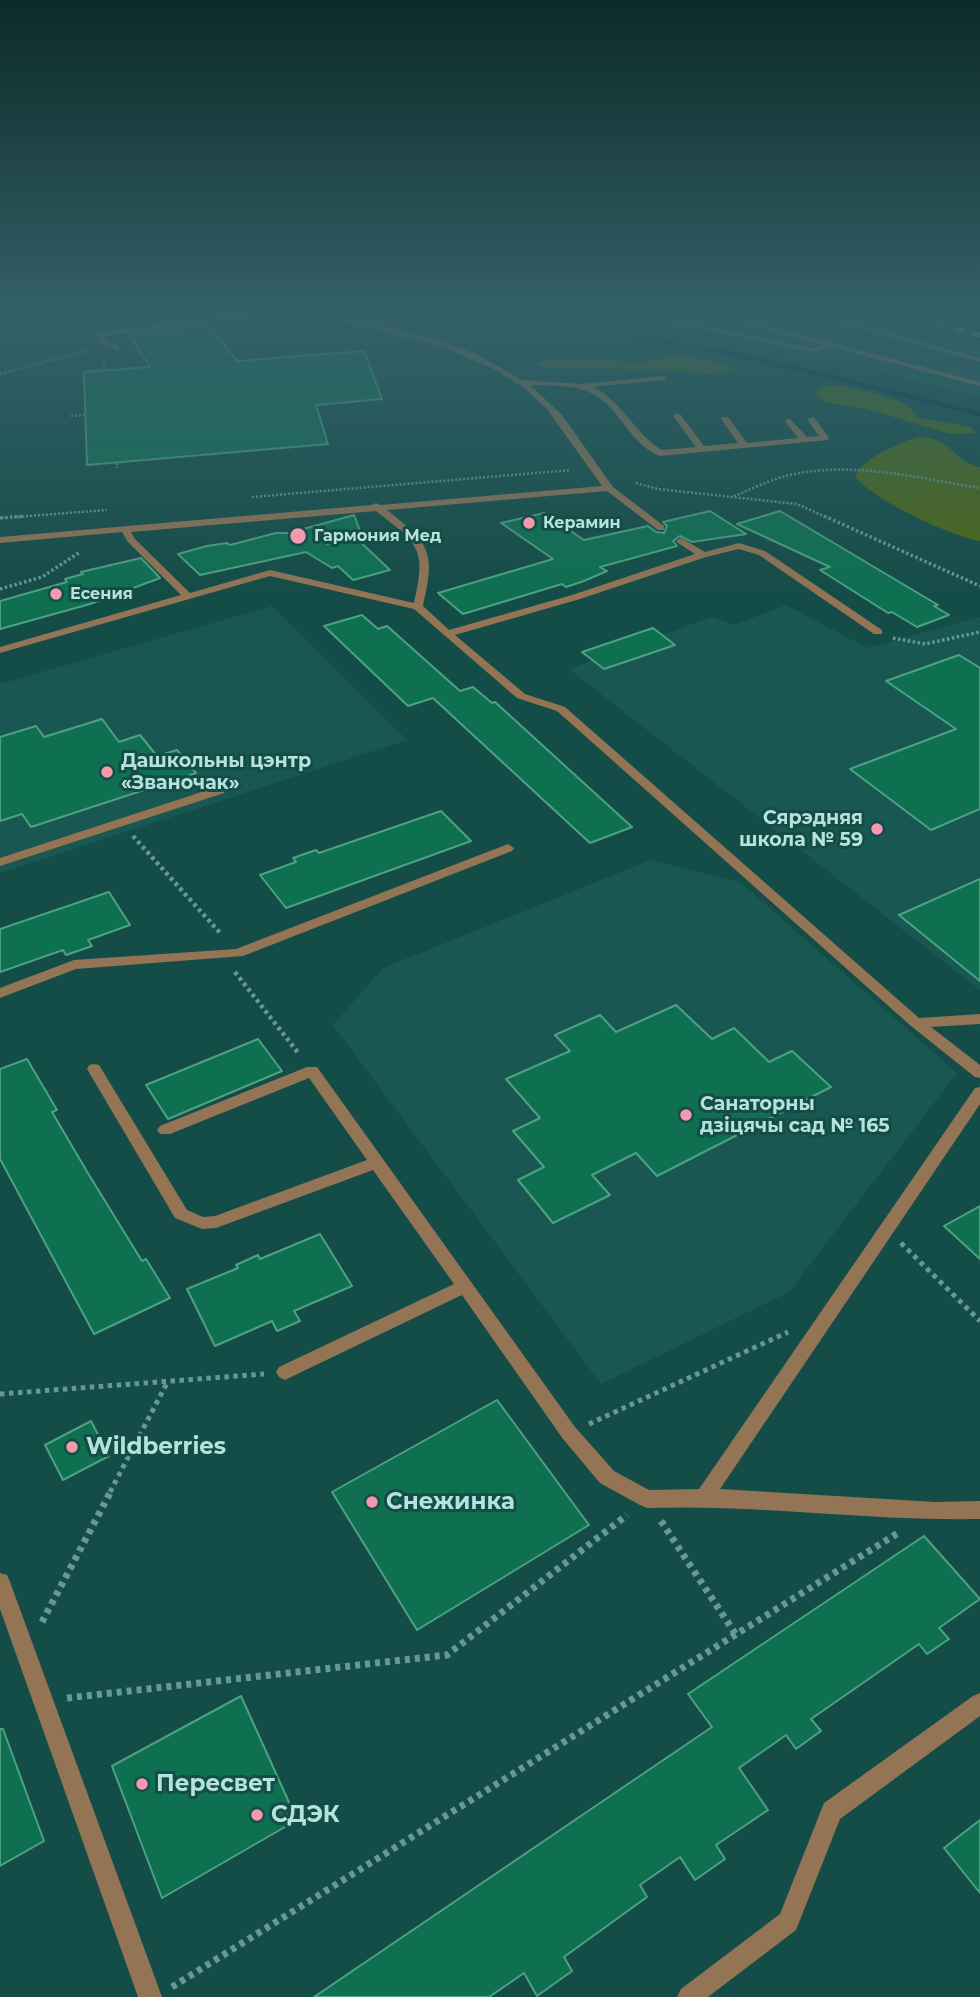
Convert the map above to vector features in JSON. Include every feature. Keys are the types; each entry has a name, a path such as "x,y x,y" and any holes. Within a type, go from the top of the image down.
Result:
{"lane":[{"path":"551,409 609,488 661,528"},
{"path":"615,409 648,448 660,453 825,438 811,419"},
{"path":"677,416 702,449"},
{"path":"725,419 744,445"},
{"path":"789,421 803,439"},
{"path":"0,540 609,488"},
{"path":"376,506 418,541 427,559 418,607"},
{"path":"125,529 131,540 187,596"},
{"path":"681,541 702,555"},
{"path":"447,634 576,597 702,555 738,547 762,553 878,632"},
{"path":"0,650 270,573 418,607 521,695 561,709 916,1023 980,1073"},
{"path":"0,862 220,790"},
{"path":"0,993 74,965 238,953 508,848"},
{"path":"916,1023 980,1019"},
{"path":"94,1069 181,1214 190,1220 216,1222 377,1162"},
{"path":"165,1130 312,1071 569,1433 607,1476 647,1500 704,1497 934,1511 980,1510"},
{"path":"704,1497 888,1231 980,1091"},
{"path":"285,1372 465,1286"},
{"path":"0,1582 43,1700 159,1993"},
{"path":"689,1997 788,1922 832,1811 980,1703"}],"path":[{"path":"71,416 85,415"},
{"path":"117,463 117,468"},
{"path":"732,496 792,474 836,471 902,476 980,488"},
{"path":"635,483 658,489 797,504 980,586"},
{"path":"0,518 110,509"},
{"path":"0,589 41,577 82,550"},
{"path":"878,632 917,646 980,632"},
{"path":"122,823 238,953"},
{"path":"221,954 312,1071"},
{"path":"888,1231 980,1321"},
{"path":"569,1433 833,1311"},
{"path":"0,1394 285,1372"},
{"path":"25,1652 169,1381"},
{"path":"43,1700 447,1655 647,1500 736,1635"},
{"path":"159,1993 934,1511"}],"shaded area":[{"name":"Сярэдняя школа № 59","path":"786,605 867,648 980,617 980,990 569,669 712,617 734,625"},
{"path":"272,606 407,740 0,873 0,684"},
{"path":"651,860 740,882 957,1073 789,1292 601,1384 333,1025 383,968"}],"green space":[{"path":"868,409 912,409 919,418 971,427 975,433 950,434"},
{"path":"920,437 940,442 963,460 980,467 980,541 913,516 879,496 855,477 864,464 873,458 893,446"}],"building":[{"path":"85,409 317,409 328,444 87,465"},
{"path":"710,511 746,534 692,542 680,536 673,541 677,546 600,567 607,571 584,581 566,587 562,584 463,614 438,593 553,559 501,523 544,513 584,540 648,526 656,532 664,533 667,526 663,522"},
{"path":"780,511 938,605 934,606 949,615 917,627 892,612 888,613 820,570 830,567 737,524"},
{"path":"354,515 360,531 327,544 355,537 390,570 353,580 338,566 332,568 306,552 200,575 178,554 207,546 227,543 230,545 276,533 289,533"},
{"path":"141,558 160,578 90,604 0,629 0,601 67,582 65,579 83,574 81,572"},
{"path":"362,615 378,629 387,626 460,691 473,687 492,703 495,702 632,827 590,843 433,698 408,706 324,626"},
{"path":"653,628 675,645 604,669 582,652"},
{"path":"959,655 980,668 980,809 931,830 850,769 956,729 886,681"},
{"name":"Дашкольны цэнтр «Званочак»","path":"102,719 119,742 140,735 157,756 177,750 196,773 31,827 22,814 0,821 0,737 36,726 44,737"},
{"path":"441,811 471,841 286,908 260,875 296,862 293,858 316,850 319,853"},
{"path":"980,879 980,981 899,915"},
{"path":"109,892 130,925 88,940 92,946 66,955 63,950 0,972 0,929"},
{"name":"Санаторны дзіцячы сад № 165","path":"676,1005 712,1039 734,1028 769,1062 792,1051 831,1087 657,1176 636,1153 592,1175 610,1195 553,1223 518,1180 544,1167 513,1131 540,1118 506,1079 570,1051 555,1035 600,1015 616,1032"},
{"path":"258,1039 282,1071 168,1119 146,1085"},
{"path":"27,1059 57,1110 52,1112 89,1175 142,1261 146,1259 170,1298 94,1334 0,1159 0,1069"},
{"path":"980,1206 980,1259 944,1226"},
{"path":"320,1234 352,1286 294,1311 300,1321 277,1331 272,1321 215,1346 187,1289 238,1268 236,1265 258,1255 260,1259"},
{"path":"497,1400 589,1525 417,1630 332,1492"},
{"path":"91,1421 109,1456 63,1480 45,1445"},
{"path":"924,1536 980,1599 939,1628 949,1639 927,1654 919,1644 811,1719 821,1731 796,1749 786,1735 739,1768 768,1810 716,1845 725,1859 695,1880 680,1857 640,1885 647,1897 564,1957 572,1971 537,1996 524,1973 489,1997 314,1997 712,1727 688,1694"},
{"path":"241,1696 297,1820 162,1898 112,1766"},
{"path":"0,1729 3,1729 44,1841 0,1866"},
{"path":"980,1820 980,1893 944,1848"}],"waterway":[{"path":"961,409 980,414"}],"place":[{"name":"Керамин","path":"529,523"},
{"name":"Гармония Мед","path":"298,536"},
{"name":"Есения","path":"56,594"},
{"name":"Дашкольны цэнтр «Званочак»","path":"107,772"},
{"name":"Сярэдняя школа № 59","path":"877,829"},
{"name":"Санаторны дзіцячы сад № 165","path":"686,1115"},
{"name":"Wildberries","path":"72,1447"},
{"name":"Снежинка","path":"372,1502"},
{"name":"Пересвет","path":"142,1784"},
{"name":"СДЭК","path":"257,1815"}]}
